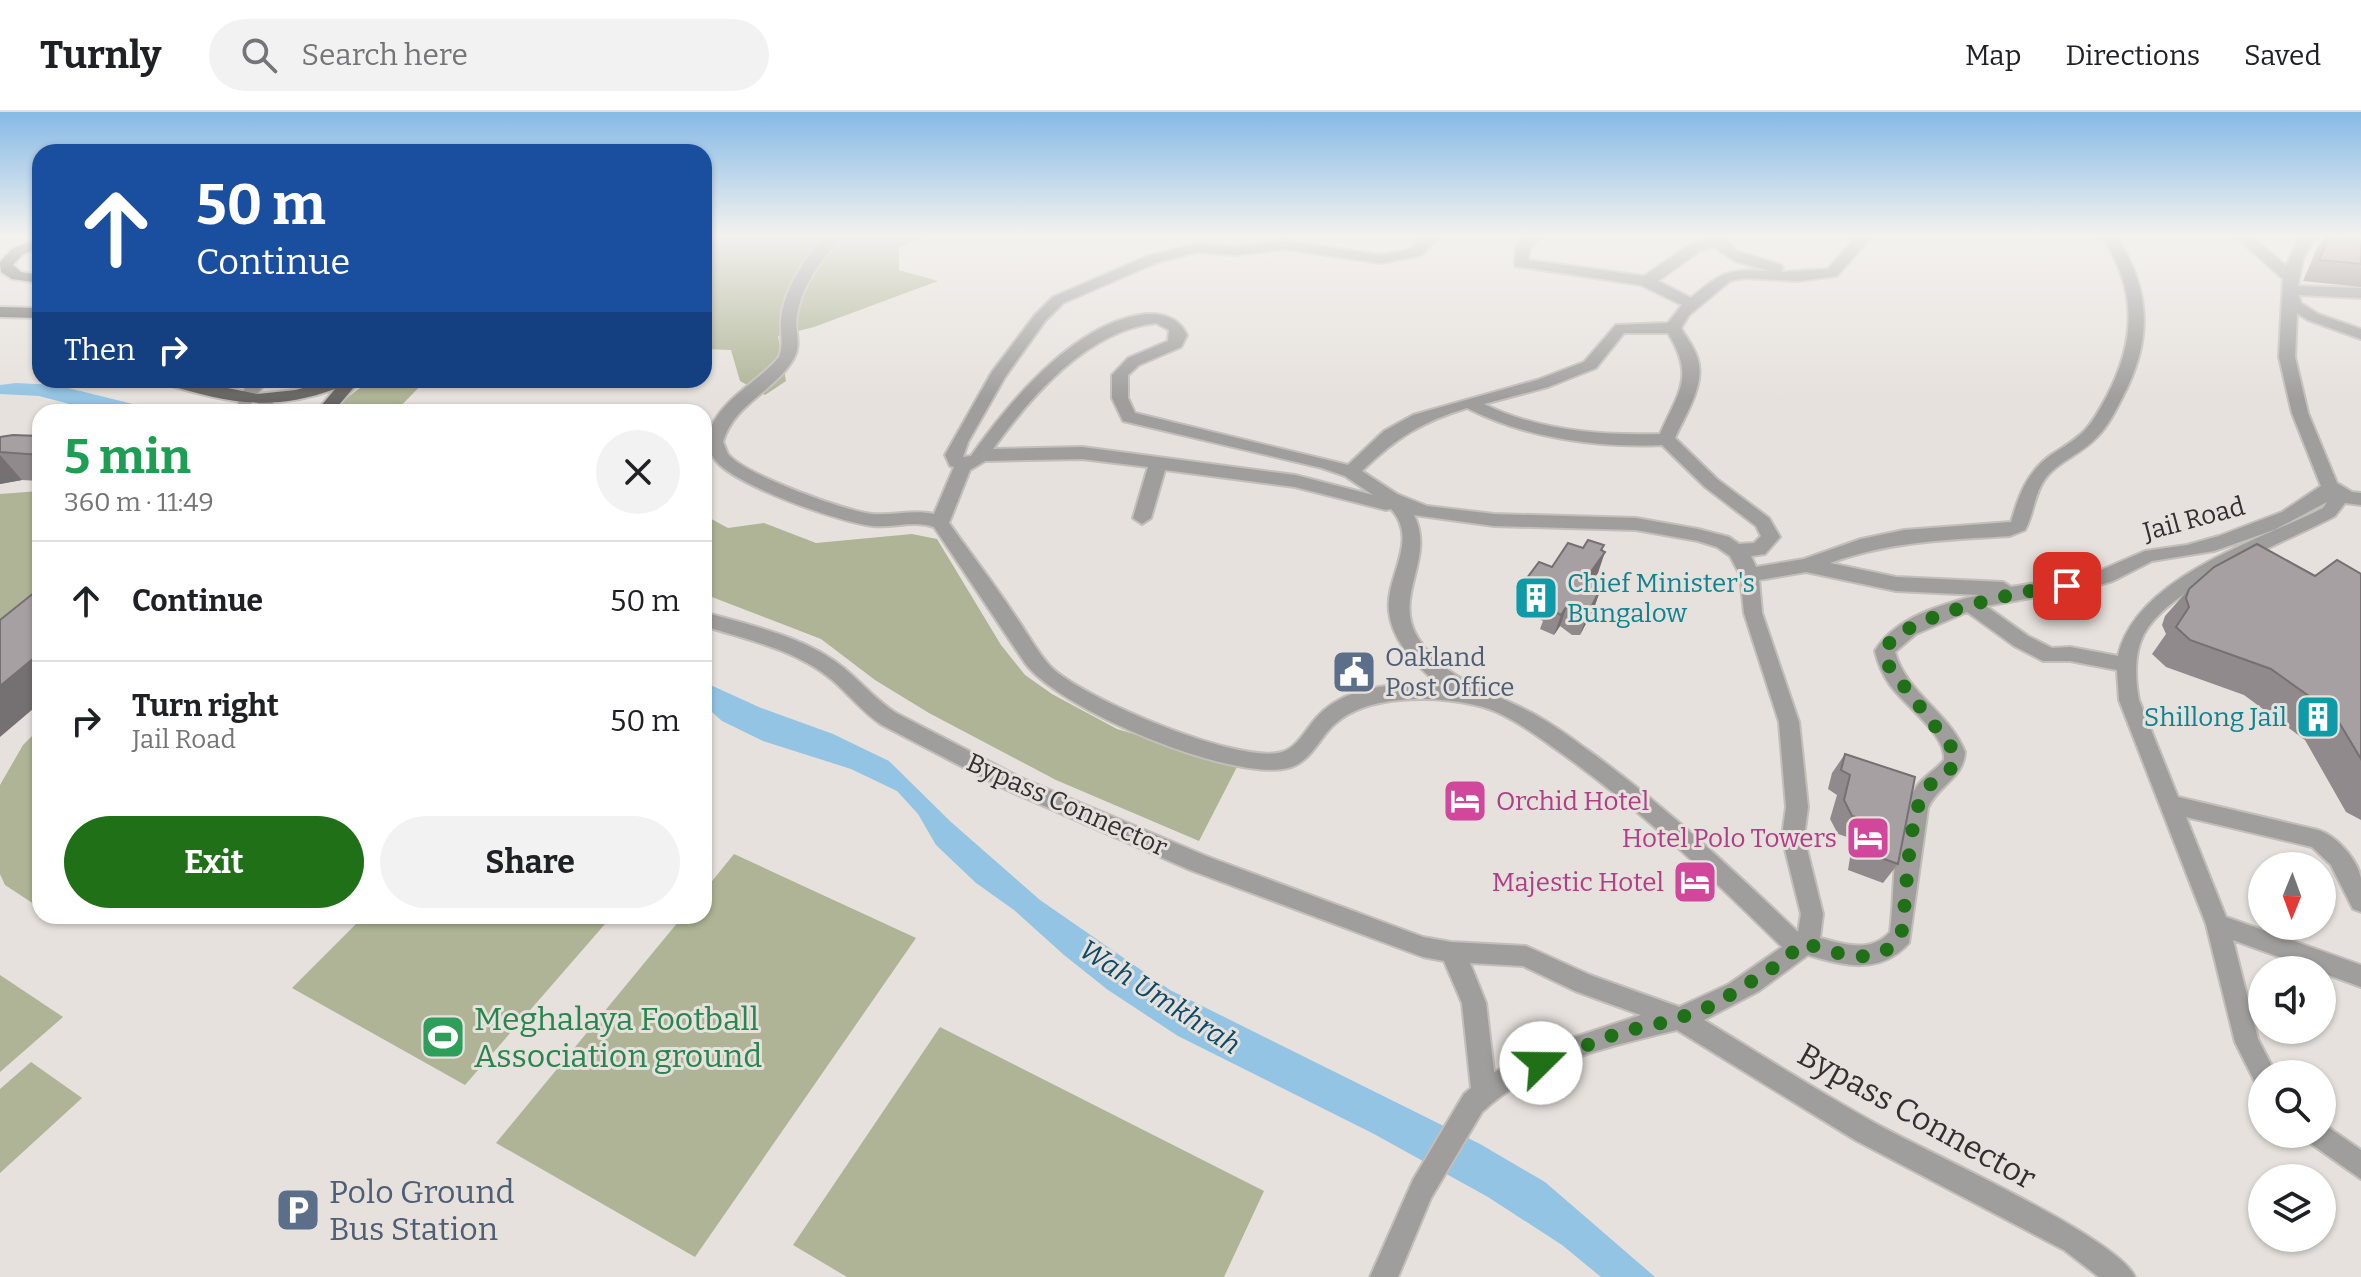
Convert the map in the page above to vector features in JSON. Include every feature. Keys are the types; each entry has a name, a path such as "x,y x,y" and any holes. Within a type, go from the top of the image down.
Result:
{"main road":[{"path":"0,312 32,313"},
{"path":"201,388 245,400 263,401 322,388"},
{"path":"331,404 345,388"}],"street":[{"path":"800,289 788,318 790,350 784,361 724,417 715,442 724,460 842,514 874,521 930,518 940,523 1031,657 1051,678 1095,703 1188,744 1266,764 1285,761 1302,751 1328,718 1349,703 1396,692 1477,698"},
{"path":"1086,289 1052,305 998,376 960,442 954,455 956,462 971,464 981,455 1017,408 1055,369 1087,344 1121,325 1152,318 1165,320 1177,327 1179,335 1175,344 1131,360 1123,367 1118,391 1127,415 1178,432 1298,455 1351,472 1398,504 1411,521 1412,537 1397,608 1405,631 1421,657 1443,678 1540,728 1597,768 1666,821 1802,946"},
{"path":"1662,289 1691,304"},
{"path":"1673,328 1691,304 1709,289"},
{"path":"1749,575 1806,565 1861,545 1904,536 2010,530 2019,526 2020,513 2039,475 2093,432 2123,383 2138,330 2139,304 2135,289"},
{"path":"2291,289 2294,305 2302,312 2361,334"},
{"path":"2257,1060 2247,1042 2217,924 2168,804 2125,686 2136,629 2165,599 2199,577 2329,512 2336,503 2300,413 2287,357 2291,289"},
{"path":"2319,289 2361,293"},
{"path":"1351,472 1395,431 1431,413 1543,384 1591,364 1602,357 1611,337 1621,328 1673,328"},
{"path":"1666,439 1686,392 1691,366 1690,357 1673,328"},
{"path":"245,400 253,388"},
{"path":"263,401 267,404"},
{"path":"1471,404 1499,419 1572,436 1666,439 1711,483 1763,522 1769,531 1771,537 1759,549 1736,551"},
{"path":"981,455 1065,452 1319,485 1451,516 1658,527 1723,542 1744,560 1749,575 1753,613 1789,722 1797,807 1793,837 1812,914 1812,927 1802,946 1714,1005 1679,1018 1621,1032 1541,1063 1479,1097 1422,1189 1384,1277"},
{"path":"1142,518 1158,463"},
{"path":"940,523 963,465"},
{"path":"2332,488 2348,498 2361,499"},
{"name":"Jail Road","path":"1802,946 1866,957 1893,948 1901,936 1916,815 1923,794 1941,774 1952,768 1955,752 1886,661 1885,651 1889,643 1905,631 1970,605 2027,590 2086,582 2104,577 2145,557 2225,542 2259,530 2312,503 2332,488"},
{"path":"1806,565 1896,584 2027,590"},
{"path":"1970,605 2021,641 2050,656 2070,654 2127,665"},
{"name":"Bypass Connector","path":"712,622 802,650 837,673 872,708 889,719 1012,783 1198,863 1423,947 1451,952 1526,956 1583,983 1679,1018 1864,1131 2073,1241 2121,1277"},
{"path":"2168,804 2318,839 2330,846 2342,862 2361,902"},
{"path":"2217,924 2361,976"},
{"path":"1451,952 1467,976 1478,1014 1479,1097"},
{"path":"2336,1147 2361,1166"}],"green space":[{"path":"712,289 915,289 814,327 778,336 786,381 765,395 740,381 731,350 712,349"},
{"path":"360,388 418,388 403,404 342,404"},
{"path":"32,492 32,630 0,656 0,494"},
{"path":"712,519 728,528 764,523 816,543 912,534 937,539 1001,645 1025,675 1052,694 1117,729 1238,765 1199,841 1056,780 929,713 875,680 821,639 712,597"},
{"path":"32,736 32,903 5,885 0,874 0,785 23,745"},
{"path":"734,854 916,938 695,1257 496,1143 676,924 712,924 712,881"},
{"name":"Meghalaya Football Association ground","path":"356,924 605,924 465,1085 292,988"},
{"path":"0,975 63,1017 0,1072"},
{"path":"940,1027 1264,1191 1224,1277 847,1277 793,1245"},
{"path":"31,1062 82,1098 0,1173 0,1089"}],"water":[{"path":"16,383 32,384 32,388 68,388 133,404 70,404 39,396 0,394 0,385"},
{"name":"Wah Umkhrah","path":"712,686 761,708 833,734 889,761 951,822 1040,900 1170,990 1480,1144 1545,1182 1655,1277 1601,1277 1562,1245 1488,1197 1374,1134 1178,1036 1108,990 1014,910 976,883 936,845 918,814 897,791 851,769 763,741 722,721 712,712"}],"building":[{"path":"32,436 32,454 0,452 0,437"},
{"path":"1588,540 1604,545 1601,550 1605,552 1587,577 1596,581 1594,584 1601,588 1587,615 1580,615 1567,606 1561,615 1547,608 1552,602 1521,586 1539,562 1552,567 1568,543 1583,548"},
{"name":"Shillong Jail","path":"2257,544 2315,576 2337,560 2361,574 2361,759 2334,714 2271,669 2190,640 2176,627 2189,607 2186,598 2189,589 2214,567"},
{"path":"32,594 32,660 0,686 0,620"},
{"path":"1845,754 1915,777 1898,864 1862,851 1867,820 1852,816 1844,800 1850,775 1841,770"}],"place":[{"name":"Chief Minister's Bungalow","path":"1536,598"},
{"name":"Oakland Post Office","path":"1354,672"},
{"name":"Shillong Jail","path":"2318,717"},
{"name":"Orchid Hotel","path":"1465,801"},
{"name":"Hotel Polo Towers","path":"1868,838"},
{"name":"Majestic Hotel","path":"1695,882"},
{"name":"Meghalaya Football Association ground","path":"443,1037"},
{"name":"Polo Ground Bus Station","path":"298,1210"}],"route":[{"path":"1541,1063 1621,1032 1671,1021 1714,1005 1776,966 1804,943 1848,956 1866,957 1893,948 1901,936 1905,913 1916,815 1923,794 1941,774 1952,768 1955,752 1946,737 1905,690 1886,661 1885,651 1896,636 1958,609 2017,592 2067,586"}]}
